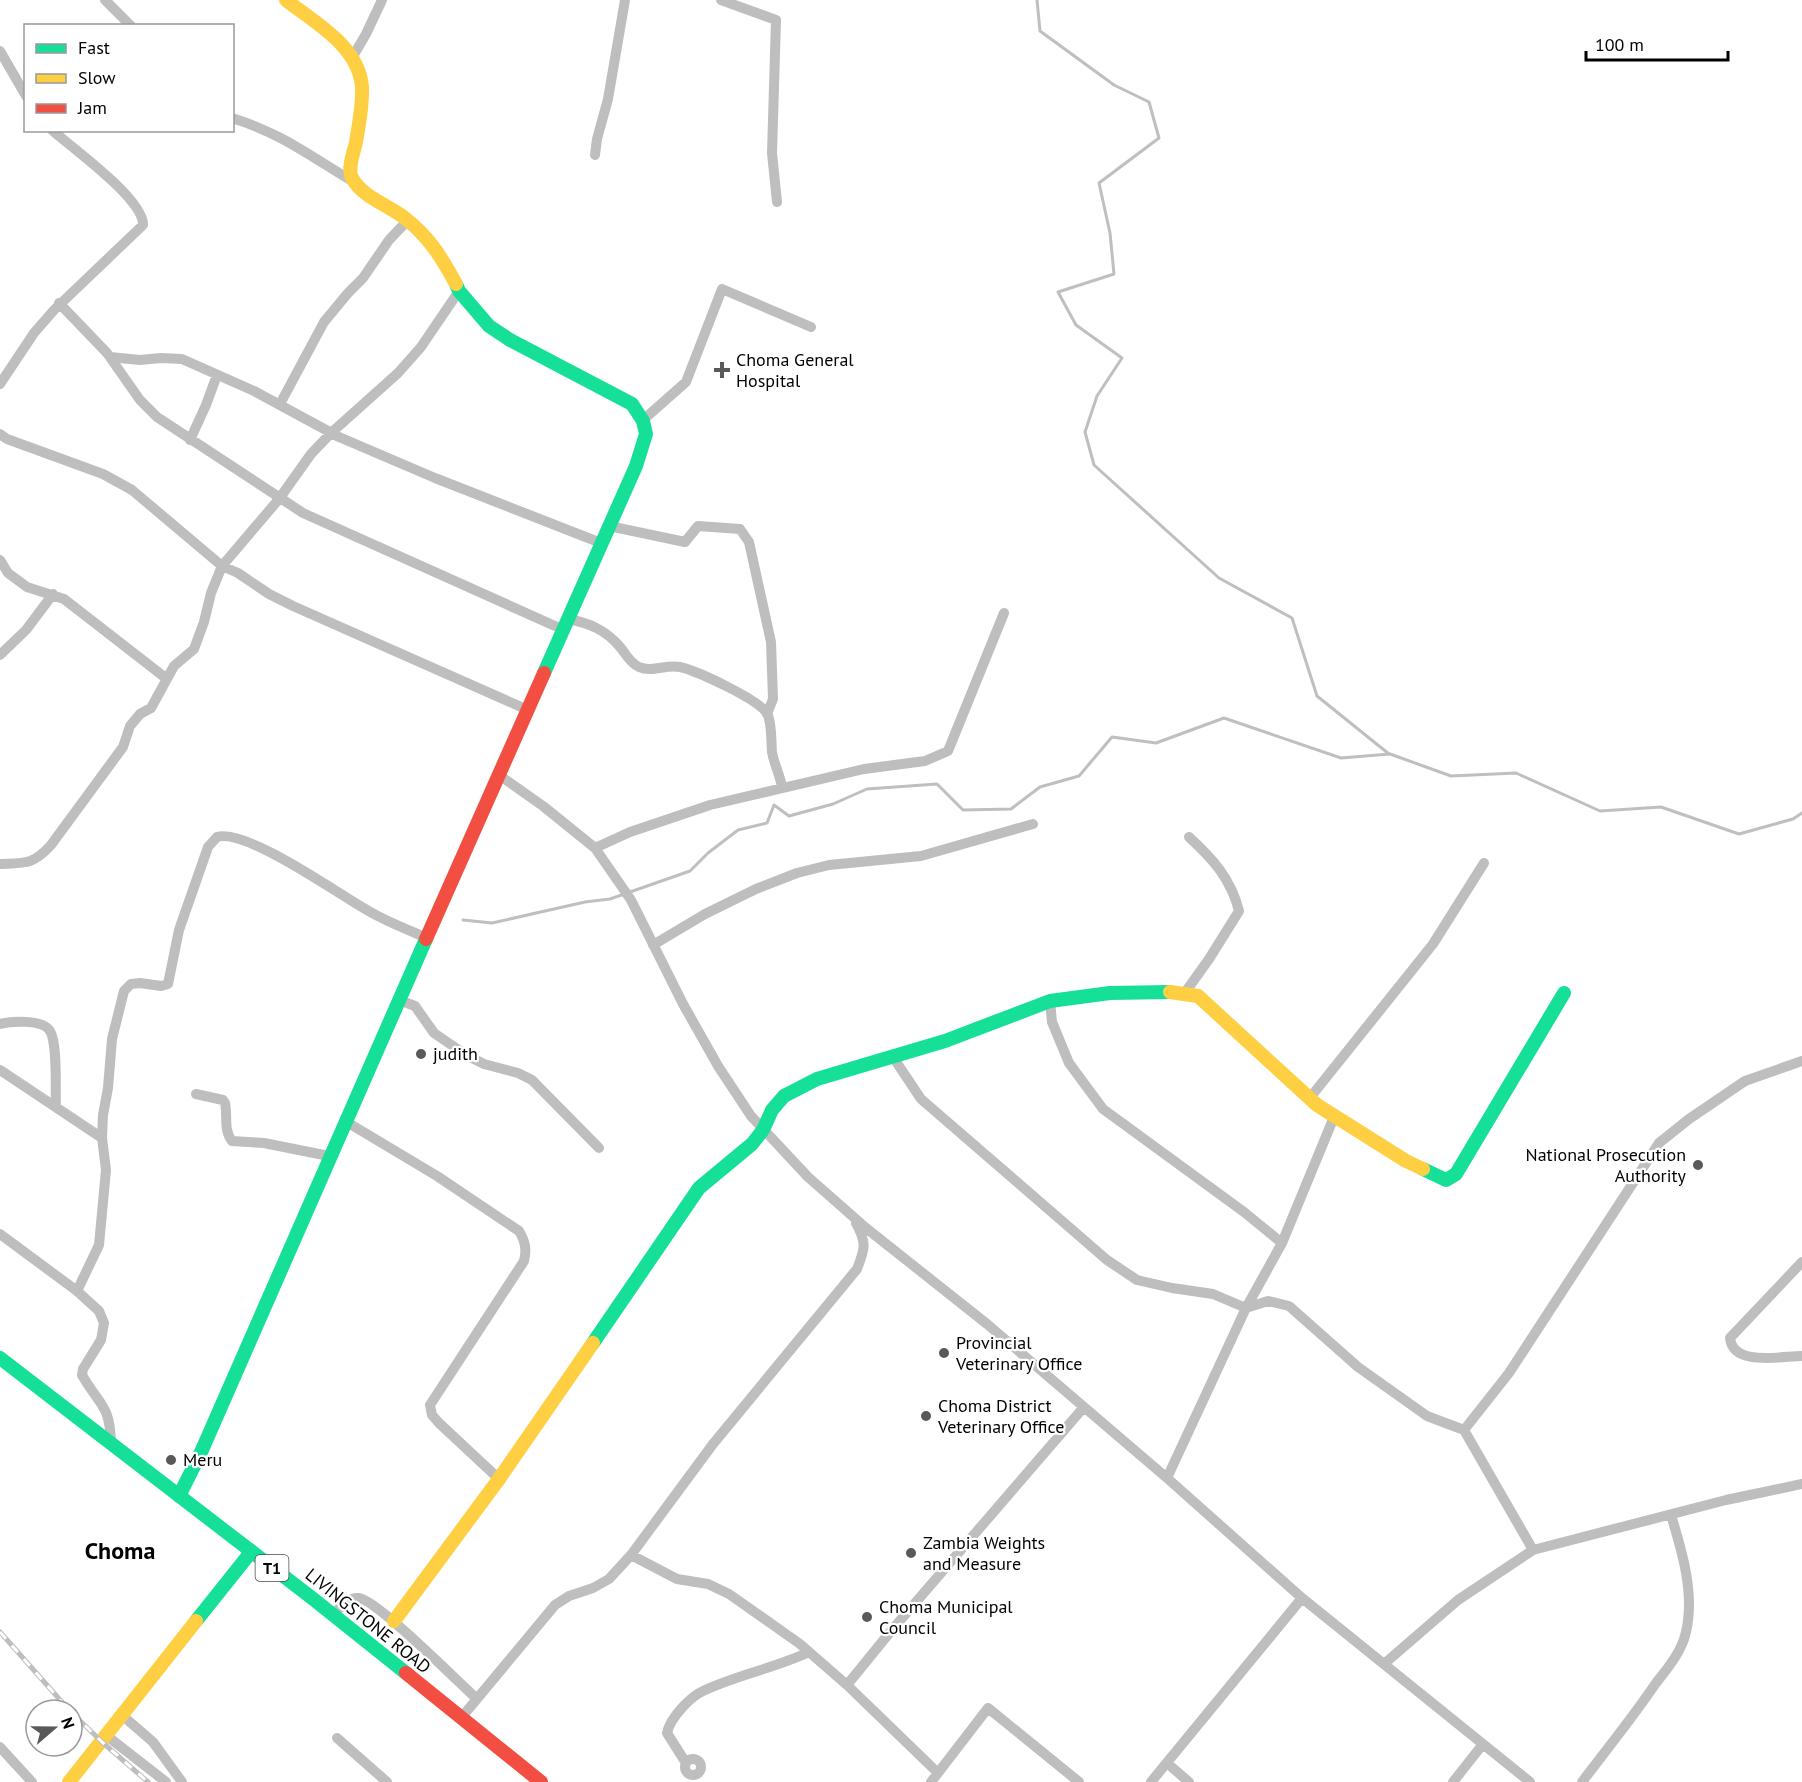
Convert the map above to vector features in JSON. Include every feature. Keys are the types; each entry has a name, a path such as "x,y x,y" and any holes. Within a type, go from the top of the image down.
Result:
{"main road":[{"path":"179,1496 202,1450 425,937 566,624 640,455 647,433 643,420 632,404 510,340 489,326 459,291 440,254 424,235 408,220 358,188 352,181 351,163 361,112 362,86 352,58 346,48 286,0"},
{"path":"394,1621 499,1479 699,1188 752,1144 763,1130 772,1110 784,1096 817,1079 945,1041 1050,1001 1110,993 1161,991 1198,996 1334,1117 1406,1161 1446,1180 1455,1174 1564,993"},
{"name":"LIVINGSTONE ROAD","path":"0,1358 333,1615 541,1782"},
{"path":"69,1782 251,1552"}],"street":[{"path":"105,0 129,24"},
{"path":"352,58 382,0"},
{"path":"595,154 606,109 625,0"},
{"path":"721,0 776,20 772,153 777,202"},
{"path":"0,51 24,93"},
{"path":"234,119 267,130 305,150 352,181"},
{"path":"0,384 34,333 59,303 143,225 143,217 128,197 91,160 55,132"},
{"path":"280,404 327,317 363,278 381,250 408,220"},
{"path":"643,420 686,382 722,289 812,327"},
{"path":"0,864 27,863 39,859 45,852 123,747 130,726 140,714 151,708 174,666 194,649 222,566 279,499 299,469 331,433 406,364 435,329 459,291"},
{"path":"59,303 110,357 150,411 279,499 313,518 566,624 588,623 620,646 637,666 648,670 675,666 689,669 748,698 763,708 771,727 772,752 782,788"},
{"path":"110,357 140,360 167,357 182,359 280,404 331,433 435,478 601,543"},
{"path":"190,440 217,375"},
{"path":"0,434 26,447 103,474 132,490 222,566 293,606 528,710"},
{"path":"609,526 685,542 698,526 740,529 749,542 771,642 773,699 767,714"},
{"path":"0,560 8,573 27,587 64,599 167,679"},
{"path":"0,655 26,630 53,594"},
{"path":"595,848 630,832 710,805 864,769 925,761 948,751 1004,613"},
{"path":"499,775 543,806 595,848 631,900 683,1004 718,1066 751,1116 808,1177 852,1217 987,1324 1167,1478 1302,1598 1530,1782"},
{"path":"654,945 705,914 756,889 797,873 829,865 921,856 1033,824"},
{"path":"77,1291 99,1245 103,1222 106,1170 102,1138 103,1114 108,1088 112,1039 124,991 131,984 161,986 168,984 179,930 208,847 217,837 232,836 270,853 341,893 367,911 425,937"},
{"path":"1184,994 1239,910 1234,891 1212,858 1189,837"},
{"path":"1310,1098 1433,944 1484,863"},
{"path":"399,1000 415,1006 434,1033 466,1056 532,1080 599,1148"},
{"path":"1050,1001 1057,1040 1069,1063 1103,1109 1244,1212 1282,1243"},
{"path":"0,1024 30,1022 44,1025 50,1030 54,1048 56,1107"},
{"path":"893,1057 921,1099 1107,1260 1137,1280 1213,1294 1246,1308 1268,1301 1289,1306 1358,1367 1427,1416 1464,1430 1533,1550"},
{"path":"1464,1430 1509,1373 1659,1143 1689,1119 1745,1081 1802,1061"},
{"path":"0,1070 102,1138"},
{"path":"196,1094 223,1100 225,1127 232,1141 274,1144 329,1156"},
{"path":"1167,1478 1246,1308 1282,1243 1334,1117"},
{"path":"345,1121 479,1203 519,1231 523,1237 526,1251 524,1261 430,1405 432,1415 439,1423 499,1479"},
{"path":"461,1718 555,1605 569,1596 593,1588 609,1579 632,1555 713,1444 857,1269 865,1249 862,1235 852,1217"},
{"path":"0,1234 77,1291 99,1311 104,1323 101,1340 83,1369 82,1375 105,1407 111,1426 111,1443"},
{"path":"1802,1262 1732,1335 1730,1341 1738,1353 1754,1358 1802,1356"},
{"path":"847,1685 1084,1407"},
{"path":"1384,1664 1458,1600 1533,1550 1726,1500 1802,1484"},
{"path":"1582,1782 1664,1673 1677,1654 1686,1634 1688,1589 1681,1549 1671,1515"},
{"path":"632,1555 677,1579 708,1584 717,1588 809,1652 847,1685 938,1773"},
{"path":"333,1615 347,1601 360,1598 373,1605 394,1621 476,1698"},
{"path":"1151,1782 1302,1598"},
{"path":"685,1773 667,1733 673,1717 701,1692 782,1664 809,1652"},
{"path":"931,1782 988,1708 1079,1782"},
{"path":"123,1716 153,1742 182,1782"},
{"path":"107,1736 166,1782"},
{"path":"337,1738 387,1782"},
{"path":"1453,1782 1483,1744"},
{"path":"0,1747 32,1782"},
{"path":"1167,1763 1189,1782"}],"waterway":[{"path":"1037,0 1040,31 1114,85 1149,102 1159,138 1099,183 1110,233 1114,274 1058,292 1076,325 1122,358 1097,396 1085,432 1094,465 1219,578 1292,618 1317,696 1389,754"},
{"path":"463,920 492,923 585,902 610,899 690,871 708,853 738,830 767,823 774,805 789,816 833,804 867,789 937,784 963,810 1011,809 1040,787 1079,776 1112,737 1156,743 1224,718 1341,758 1390,754 1451,776 1516,773 1600,811 1661,807 1739,834 1793,819 1802,813"}],"railway":[{"path":"0,1632 58,1698"},
{"path":"84,1725 148,1782"}],"traffic: fast":[{"path":"456,284 459,291 489,326 510,340 632,404 643,421 646,434 636,466 544,673"},
{"path":"179,1496 202,1450 426,939"},
{"path":"593,1343 699,1188 752,1144 763,1130 772,1110 784,1096 817,1079 945,1041 1050,1001 1110,993 1170,992"},
{"path":"1423,1169 1446,1180 1456,1174 1564,993"},
{"path":"0,1358 406,1673"},
{"path":"196,1621 251,1552"}],"traffic: slow":[{"path":"286,0 334,37 353,59 359,72 362,101 351,165 352,178 363,191 399,214 422,233 456,284"},
{"path":"1170,992 1198,996 1317,1105 1406,1161 1423,1169"},
{"path":"394,1621 499,1479 593,1343"},
{"path":"69,1782 196,1621"}],"traffic: jam":[{"path":"426,939 544,673"},
{"path":"406,1673 541,1782"}],"place":[{"name":"Choma General Hospital","path":"722,370"},
{"name":"judith","path":"421,1054"},
{"name":"National Prosecution Authority","path":"1698,1165"},
{"name":"Provincial Veterinary Office","path":"944,1353"},
{"name":"Choma District Veterinary Office","path":"926,1416"},
{"name":"Meru","path":"171,1460"},
{"name":"Zambia Weights and Measure","path":"911,1553"},
{"name":"Choma Municipal Council","path":"867,1617"}],"district":[{"name":"Choma","path":"120,1551"}]}
